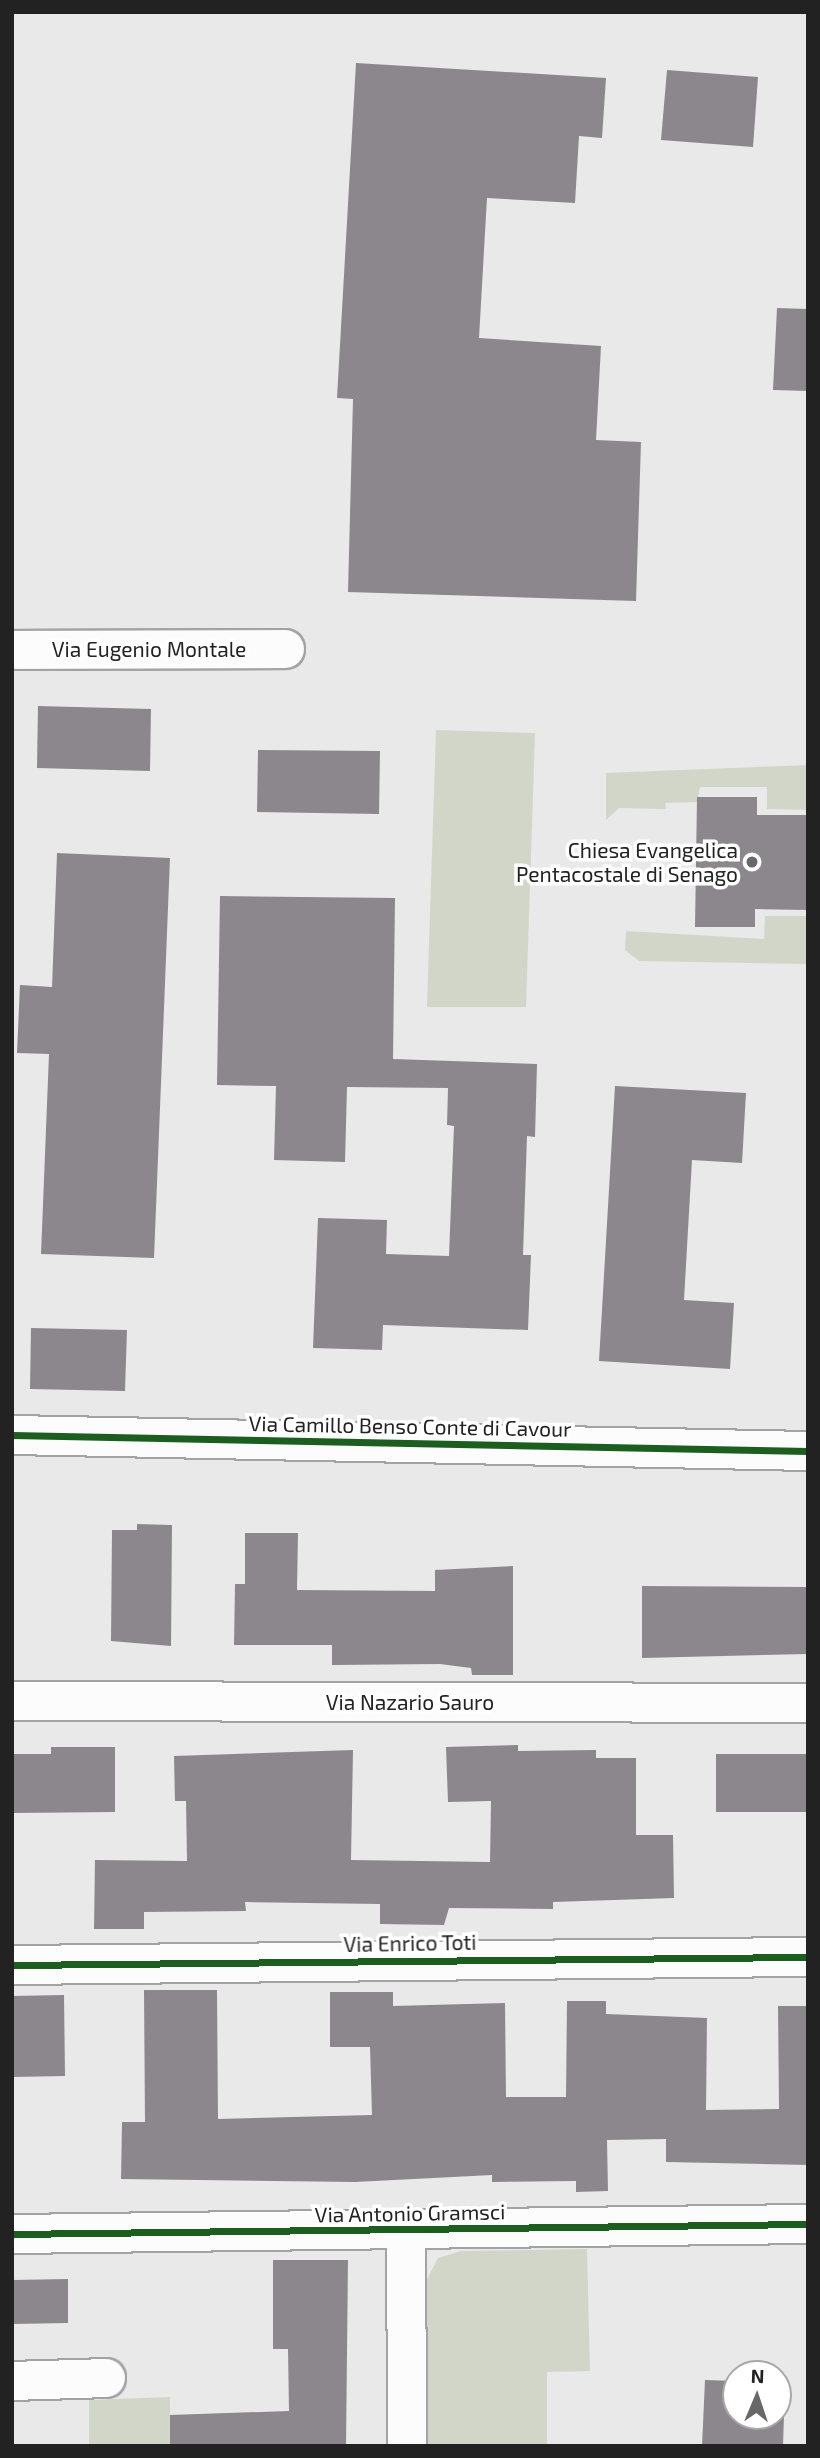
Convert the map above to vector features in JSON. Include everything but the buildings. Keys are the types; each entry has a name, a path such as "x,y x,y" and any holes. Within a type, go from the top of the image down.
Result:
{"street":[{"name":"Via Eugenio Montale","path":"12,650 285,649"},
{"name":"Via Camillo Benso Conte di Cavour","path":"12,1435 808,1451"},
{"name":"Via Nazario Sauro","path":"12,1701 808,1703"},
{"name":"Via Enrico Toti","path":"12,1965 808,1957"},
{"name":"Via Antonio Gramsci","path":"12,2234 808,2224"},
{"path":"406,2231 407,2446"},
{"path":"12,2381 106,2378"}],"shaded area":[{"path":"436,730 535,733 526,1007 427,1007"},
{"path":"808,765 808,810 767,809 767,787 700,787 697,802 665,803 666,809 619,808 606,820 606,773"},
{"path":"765,916 808,916 808,964 639,961 625,950 626,931 764,939"},
{"path":"587,2249 590,2371 547,2372 547,2446 426,2446 423,2287 438,2258 461,2251"},
{"path":"170,2397 170,2446 89,2446 89,2400"}],"cycle path":[{"path":"12,1435 808,1451"},
{"path":"12,1965 808,1957"},
{"path":"12,2234 808,2224"}],"place":[{"name":"Chiesa Evangelica Pentacostale di Senago","path":"752,862"}]}
